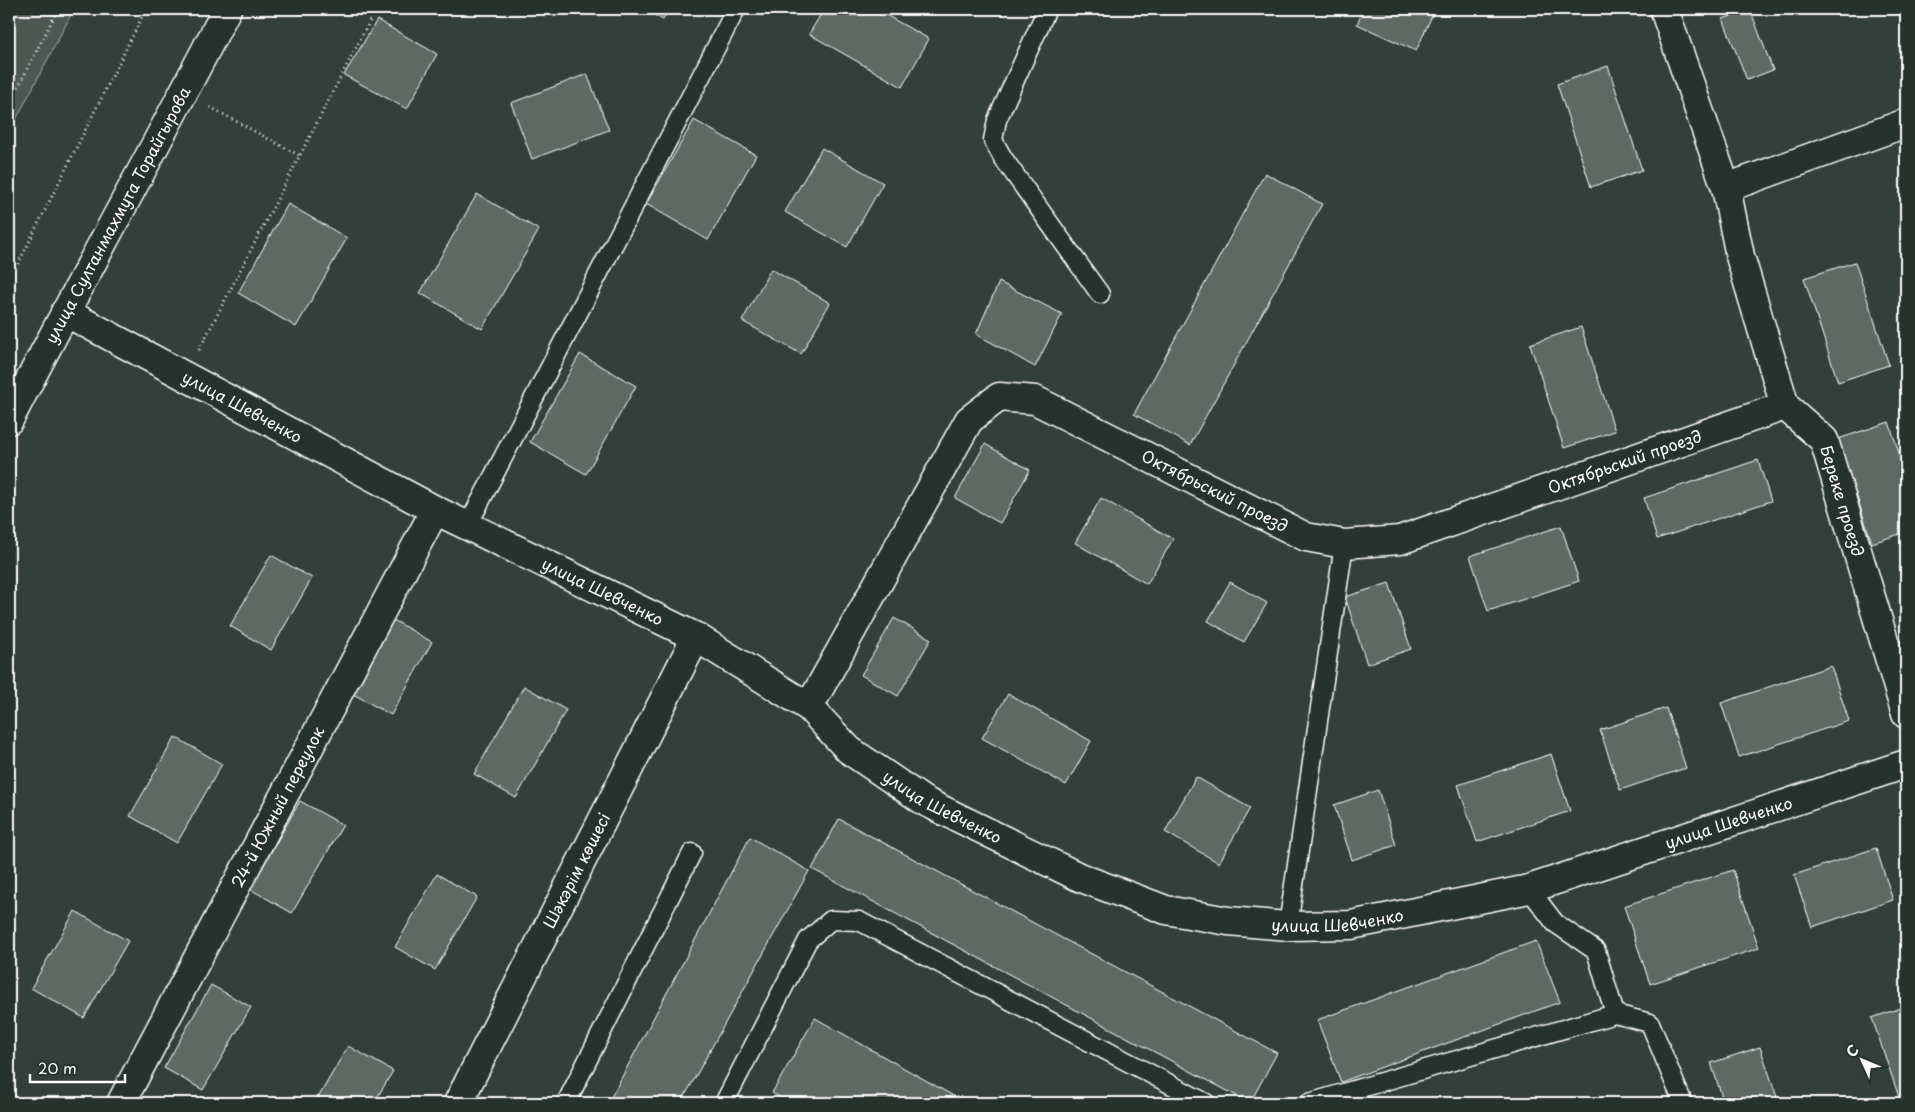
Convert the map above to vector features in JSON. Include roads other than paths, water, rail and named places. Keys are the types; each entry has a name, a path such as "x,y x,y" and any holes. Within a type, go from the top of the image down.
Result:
{"street":[{"name":"улица Султанмахмута Торайгырова","path":"9,420 227,9"},
{"path":"1664,9 1726,188 1740,256 1784,406"},
{"path":"1726,188 1906,123"},
{"name":"улица Шевченко","path":"65,312 435,510 696,637 809,707 849,750 924,801 1079,877 1166,910 1228,921 1288,926 1351,925 1528,889 1906,764"},
{"name":"Октябрьский проезд","path":"809,707 969,420 999,397 1035,400 1306,537 1344,544 1400,540 1784,406"},
{"name":"Береке проезд","path":"1784,406 1824,440 1906,714"},
{"name":"24-й Южный переулок","path":"121,1103 435,510"},
{"name":"Шәкәрім көшесі","path":"458,1103 696,637"}],"lane":[{"path":"468,525 736,9"},
{"path":"1047,9 997,120 993,140 1003,158 1100,294"},
{"path":"1288,926 1344,544"},
{"path":"566,1103 692,853"},
{"path":"1528,889 1555,923 1596,951 1615,1014"},
{"path":"724,1103 808,940 831,920 859,921 1206,1103"},
{"path":"1309,1103 1615,1014 1650,1023 1683,1103"}]}
